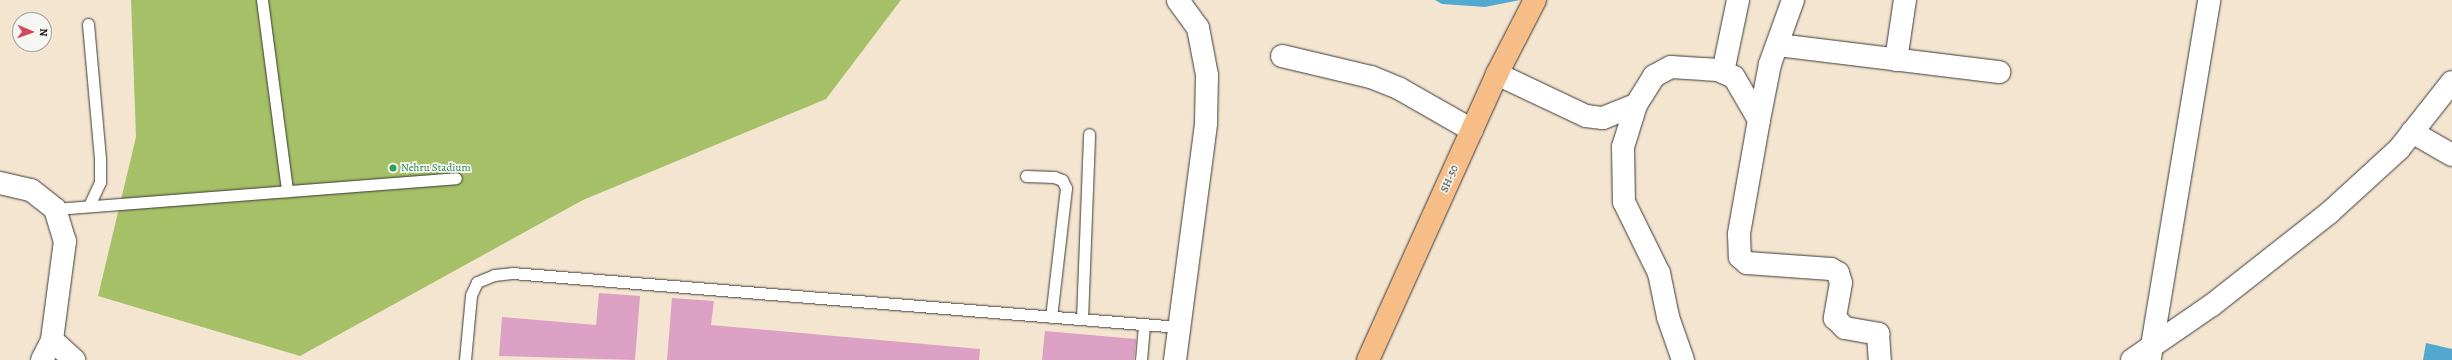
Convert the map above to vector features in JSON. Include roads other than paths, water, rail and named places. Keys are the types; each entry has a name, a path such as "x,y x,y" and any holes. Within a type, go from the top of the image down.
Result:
{"main road":[{"name":"SH-50","path":"1368,360 1497,74 1535,0"}],"street":[{"path":"1175,360 1206,123 1207,75 1198,28 1178,0"},
{"path":"1724,72 1738,0"},
{"path":"1793,0 1770,64 1739,234 1740,257 1747,263 1831,269 1838,273 1841,283 1835,318 1845,328 1878,334 1880,360"},
{"path":"1896,60 1905,0"},
{"path":"2150,355 2209,0"},
{"path":"1778,45 1999,72"},
{"path":"1282,56 1371,78 1400,89 1472,130"},
{"path":"1683,360 1668,317 1659,273 1624,202 1623,147 1636,105 1654,76 1671,67 1724,72 1734,77 1759,120"},
{"path":"1497,74 1586,116 1603,118 1636,105"},
{"path":"2132,360 2150,355 2329,213 2399,149 2452,82"},
{"path":"2412,132 2452,155"},
{"path":"0,183 30,190 55,209 65,241 52,340 42,360"},
{"path":"52,340 74,360"}],"lane":[{"path":"262,0 287,191"},
{"path":"88,24 100,166 100,182 89,206"},
{"path":"1082,319 1089,134"},
{"path":"1026,176 1054,177 1062,180 1066,188 1051,316"},
{"path":"55,209 456,178"},
{"path":"465,360 471,295 478,282 494,275 512,273 1179,327"},
{"path":"1141,360 1144,324"}],"water":[{"path":"1435,0 1520,0 1485,7 1442,4"},
{"path":"2426,343 2452,349 2452,360 2423,360"}],"place":[{"name":"Nehru Stadium","path":"393,168"}]}
